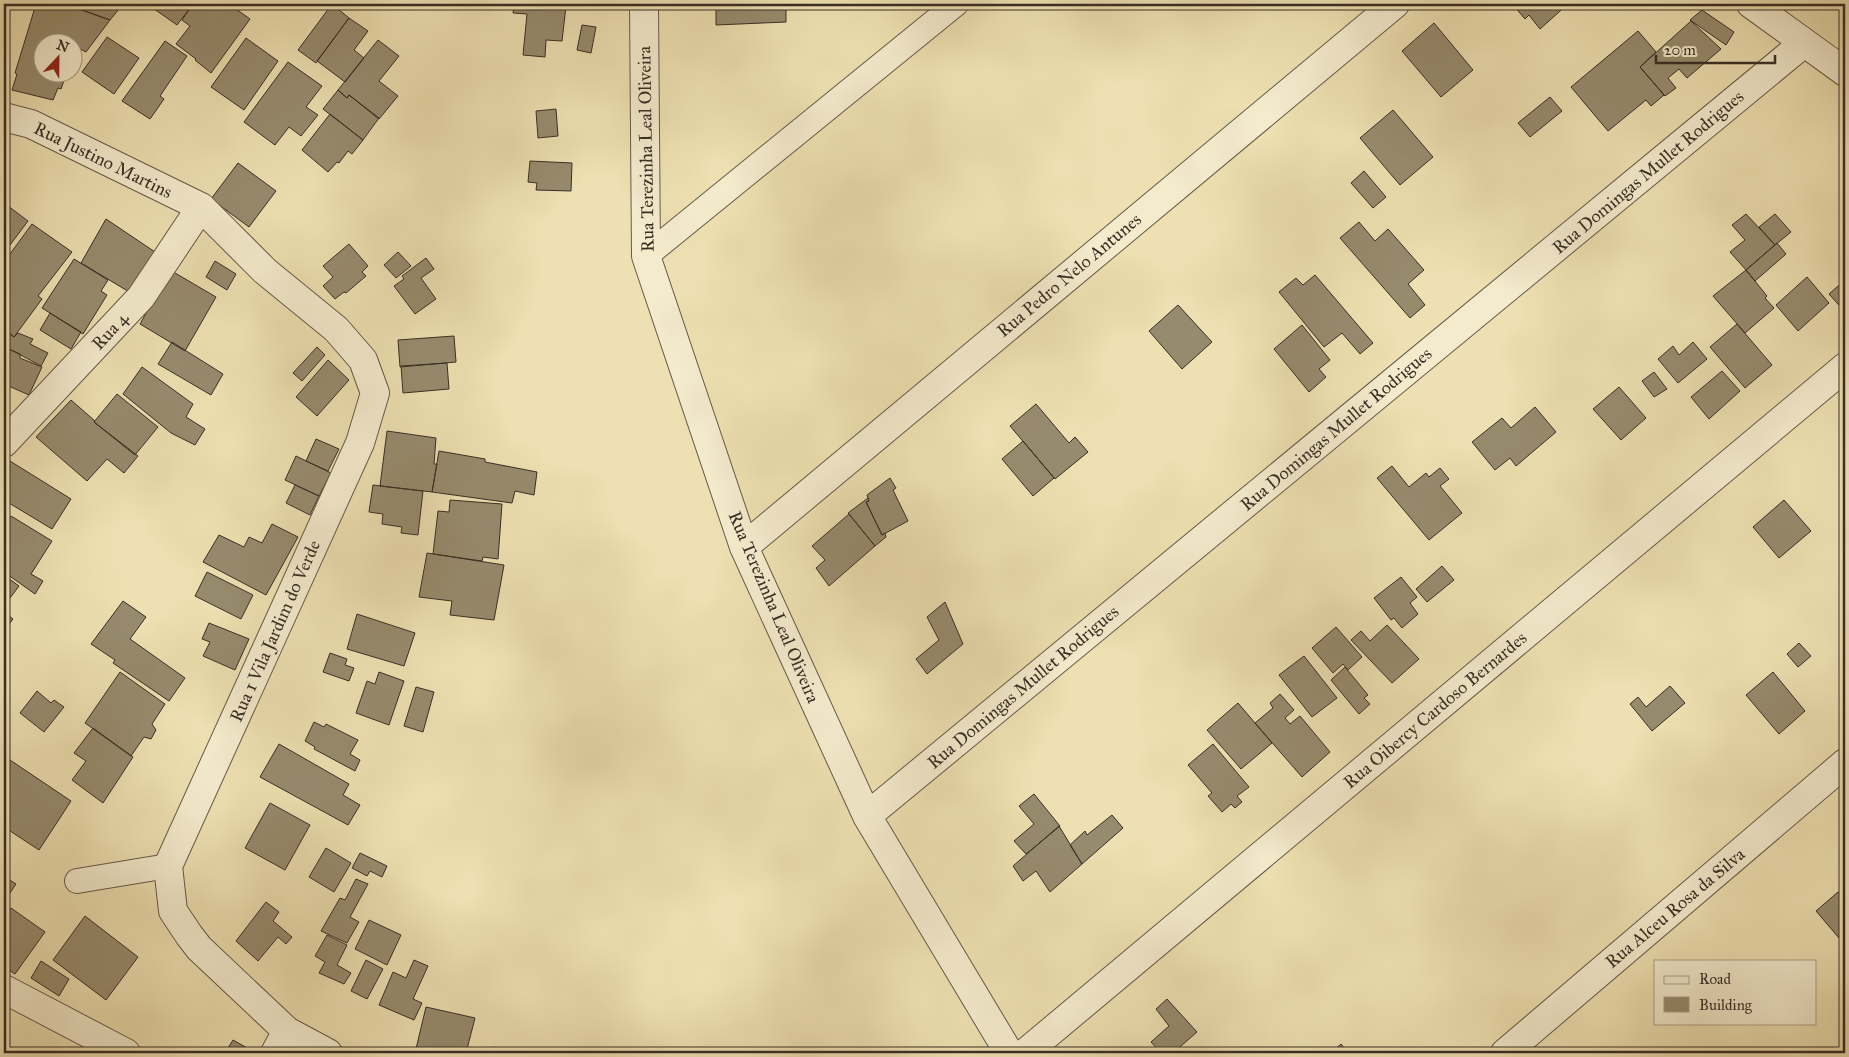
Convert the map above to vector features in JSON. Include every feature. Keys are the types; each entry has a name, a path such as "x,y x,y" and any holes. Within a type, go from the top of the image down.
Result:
{"street":[{"name":"Rua Terezinha Leal Oliveira","path":"644,4 646,256 744,547 867,816 1009,1053"},
{"name":"Rua Pedro Nelo Antunes","path":"744,547 1395,4"},
{"path":"1751,4 1845,72"},
{"name":"Rua Domingas Mullet Rodrigues","path":"867,816 1804,43"},
{"name":"Rua Justino Martins","path":"4,117 31,124 201,207"},
{"name":"Rua 4","path":"4,443 141,297 201,207"},
{"name":"Rua 1 Vila Jardim do Verde","path":"168,866 360,443 375,393 363,360 336,329 265,271 201,207"},
{"name":"Rua Oibercy Cardoso Bernardes","path":"1025,1053 1845,367"},
{"name":"Rua Alceu Rosa da Silva","path":"1505,1053 1845,763"},
{"path":"168,866 173,911 188,935 199,948 281,1042 328,1053"},
{"path":"4,989 126,1053"}],"lane":[{"path":"646,256 956,4"},
{"path":"77,881 168,866"}],"building":[{"path":"36,4 64,4 110,20 86,52 82,50 82,32 32,32 32,82 63,82 61,89 58,88 53,100 12,90 17,74 15,73"},
{"path":"81,4 123,4 110,20 77,8"},
{"path":"147,4 193,4 177,25"},
{"path":"193,4 229,4 250,19 211,73 176,44 190,26 182,20"},
{"path":"332,4 349,18 316,63 298,50"},
{"path":"488,4 519,4 519,6 488,6"},
{"path":"528,4 566,6 562,41 546,40 545,57 523,55 527,14 513,13 514,6 528,6"},
{"path":"716,4 786,4 786,22 716,25"},
{"path":"1516,4 1568,4 1540,29 1529,15 1525,19 1514,6"},
{"path":"1702,10 1734,32 1726,45 1690,20"},
{"path":"349,18 368,31 354,50 364,58 345,82 317,61"},
{"path":"1691,21 1721,49 1687,78 1679,69 1668,78 1676,88 1665,96 1640,67"},
{"path":"1434,23 1473,70 1441,97 1402,51"},
{"path":"582,25 596,27 591,53 577,50"},
{"path":"1638,31 1656,52 1640,67 1664,95 1651,106 1646,100 1608,131 1571,87"},
{"path":"107,37 139,58 114,94 82,72"},
{"path":"246,38 278,61 244,110 211,87"},
{"path":"378,40 399,56 379,81 398,96 379,119 349,95 347,98 338,90"},
{"path":"165,41 187,56 160,96 164,99 150,119 122,101"},
{"path":"288,62 322,86 306,107 318,115 301,136 289,127 275,145 244,122"},
{"path":"338,90 347,98 349,95 379,118 363,140 323,109"},
{"path":"1550,97 1562,111 1530,137 1518,123"},
{"path":"556,109 558,136 538,138 536,111"},
{"path":"1393,110 1433,157 1400,185 1360,138"},
{"path":"330,114 363,140 352,154 348,151 339,163 337,162 328,172 302,150"},
{"path":"530,161 572,163 571,191 536,190 537,183 528,182"},
{"path":"238,163 276,191 249,227 211,199"},
{"path":"1364,171 1386,197 1373,208 1351,183"},
{"path":"4,203 28,221 4,253"},
{"path":"1746,214 1775,245 1746,270 1730,252 1745,240 1732,225"},
{"path":"1775,214 1791,232 1775,245 1759,227"},
{"path":"106,219 155,252 131,293 81,263"},
{"path":"1359,222 1375,241 1388,229 1424,270 1408,284 1425,305 1410,318 1340,238"},
{"path":"32,224 72,252 38,296 42,299 14,337 4,329 4,262"},
{"path":"1777,243 1786,254 1755,281 1746,270"},
{"path":"349,244 368,266 362,272 366,276 346,293 344,292 335,299 323,286 333,277 323,266"},
{"path":"398,252 411,266 396,278 384,265"},
{"path":"426,258 434,269 421,278 436,299 415,314 394,286 404,279 402,276"},
{"path":"74,259 108,280 101,291 107,295 83,334 42,308"},
{"path":"215,261 236,274 227,290 206,277"},
{"path":"170,270 216,297 185,351 140,324"},
{"path":"1746,270 1774,308 1745,333 1713,296"},
{"path":"1315,275 1373,343 1360,354 1342,333 1324,347 1279,292 1296,278 1303,285"},
{"path":"1807,277 1829,303 1798,331 1776,305"},
{"path":"1845,280 1845,312 1829,294"},
{"path":"1178,305 1212,342 1182,369 1149,331"},
{"path":"50,313 81,332 71,349 40,330"},
{"path":"1737,324 1772,365 1745,388 1710,347"},
{"path":"1302,325 1330,360 1319,369 1326,377 1309,392 1274,349"},
{"path":"4,329 14,337 18,333 33,339 30,344 48,353 41,366 4,346"},
{"path":"454,336 456,362 400,367 398,340"},
{"path":"172,342 223,374 211,395 158,364"},
{"path":"1693,342 1707,359 1678,383 1658,359 1673,346 1679,355"},
{"path":"4,347 20,354 20,358 42,367 29,395 4,384"},
{"path":"317,347 325,355 302,381 293,373"},
{"path":"328,360 349,380 317,416 296,397"},
{"path":"447,363 449,389 403,393 401,366"},
{"path":"142,367 193,404 186,417 205,429 195,445 171,433 123,394"},
{"path":"1722,371 1740,391 1709,419 1691,397"},
{"path":"1654,372 1667,389 1654,397 1642,381"},
{"path":"1619,387 1646,418 1621,440 1593,409"},
{"path":"117,394 158,427 135,455 94,422"},
{"path":"71,400 94,422 138,456 124,473 107,459 87,481 36,437"},
{"path":"1036,404 1069,443 1075,437 1088,452 1055,479 1010,426"},
{"path":"1535,407 1556,432 1516,466 1510,458 1495,470 1472,442 1502,418 1511,428"},
{"path":"387,431 436,438 434,464 437,464 432,492 380,486"},
{"path":"316,439 339,449 328,471 306,461"},
{"path":"1023,441 1054,478 1033,496 1002,459"},
{"path":"439,451 485,459 485,462 537,472 534,495 515,491 512,503 432,492"},
{"path":"296,456 331,473 319,496 285,480"},
{"path":"10,461 71,499 52,529 4,500 4,470"},
{"path":"1392,466 1409,487 1426,473 1429,477 1440,468 1449,479 1440,486 1462,513 1429,540 1377,478"},
{"path":"890,478 896,488 893,490 908,521 882,535 866,502 869,501 867,495"},
{"path":"295,485 319,496 310,515 286,503"},
{"path":"373,485 423,491 418,535 401,533 402,527 382,524 383,514 369,512"},
{"path":"868,498 869,501 866,502 882,535 885,533 886,537 875,546 848,513"},
{"path":"450,500 502,504 498,559 483,557 482,561 433,554 438,511 449,512"},
{"path":"1784,500 1811,531 1779,558 1753,527"},
{"path":"849,514 875,546 829,586 816,568 825,560 812,546"},
{"path":"11,516 52,541 31,574 43,581 35,594 4,572 4,526"},
{"path":"272,524 298,537 266,595 203,562 219,535 244,547 249,537 262,543"},
{"path":"427,553 504,565 494,620 450,615 452,601 419,597"},
{"path":"1442,566 1454,580 1427,602 1416,589"},
{"path":"207,572 253,595 241,619 195,596"},
{"path":"4,575 19,586 4,606"},
{"path":"1401,577 1417,597 1410,603 1418,614 1402,628 1394,618 1391,620 1374,598"},
{"path":"123,601 146,617 130,639 185,678 169,701 113,663 115,660 91,644"},
{"path":"945,602 963,644 927,674 916,659 939,640 927,617"},
{"path":"4,612 13,619 4,631"},
{"path":"357,614 415,633 404,666 347,649"},
{"path":"209,623 249,639 235,670 203,656 210,642 202,639"},
{"path":"1387,625 1419,659 1392,683 1351,640 1361,631 1370,641"},
{"path":"1336,627 1362,657 1348,670 1343,664 1333,673 1312,648"},
{"path":"1799,643 1811,656 1798,667 1787,654"},
{"path":"330,653 347,659 345,665 354,668 349,681 323,672"},
{"path":"1304,656 1337,698 1312,717 1279,675"},
{"path":"1345,667 1368,695 1364,698 1370,704 1359,714 1331,680"},
{"path":"120,672 165,704 152,724 156,730 151,739 144,737 131,756 85,723"},
{"path":"379,672 404,681 389,725 356,713 367,681 375,684"},
{"path":"1773,672 1805,711 1779,734 1746,695"},
{"path":"1670,686 1685,703 1652,731 1630,704 1638,697 1646,707"},
{"path":"416,687 434,692 423,732 404,726"},
{"path":"37,691 51,703 54,700 64,707 44,732 20,713"},
{"path":"1280,694 1294,710 1285,718 1290,724 1300,716 1330,752 1302,777 1255,723 1273,708 1270,703"},
{"path":"1238,703 1272,743 1241,769 1207,730"},
{"path":"314,722 324,727 326,724 358,740 350,754 360,760 355,771 314,749 315,747 305,741"},
{"path":"93,728 133,757 103,803 72,780 86,761 74,753"},
{"path":"279,744 349,784 343,795 360,805 348,825 260,777"},
{"path":"1213,744 1249,787 1237,796 1242,802 1235,808 1231,804 1222,812 1208,796 1212,793 1188,765"},
{"path":"4,756 71,801 39,850 4,827"},
{"path":"1034,794 1060,826 1026,854 1014,841 1034,824 1019,806"},
{"path":"270,803 310,825 285,870 245,848"},
{"path":"1112,815 1123,828 1082,864 1070,845 1085,831 1087,835"},
{"path":"1059,826 1082,864 1050,892 1036,871 1023,881 1013,866"},
{"path":"326,848 351,863 334,892 309,877"},
{"path":"360,853 387,866 382,877 370,871 367,876 352,868"},
{"path":"4,876 16,884 4,902"},
{"path":"356,879 368,884 350,917 359,922 347,943 321,931 340,898 345,900"},
{"path":"1838,892 1845,900 1845,932 1839,938 1816,911"},
{"path":"266,902 279,912 273,921 292,937 286,944 278,937 258,961 236,941"},
{"path":"11,908 45,932 15,974 4,967 4,917"},
{"path":"85,916 138,957 106,1000 53,960"},
{"path":"369,920 401,935 387,965 355,949"},
{"path":"1845,932 1845,946 1839,938"},
{"path":"327,935 347,945 337,965 351,973 344,984 319,973 325,962 315,956"},
{"path":"366,960 383,969 367,999 351,991"},
{"path":"414,960 428,966 413,999 422,1003 414,1020 379,1005 393,972 406,978"},
{"path":"41,961 69,979 59,996 31,978"},
{"path":"1167,999 1197,1032 1173,1053 1161,1053 1151,1042 1169,1026 1156,1009"},
{"path":"426,1007 475,1018 466,1053 415,1053"},
{"path":"4,1040 10,1043 4,1053"},
{"path":"233,1040 256,1053 225,1053"},
{"path":"1340,1045 1348,1053 1330,1053"},
{"path":"493,1047 518,1053 492,1053"}]}
